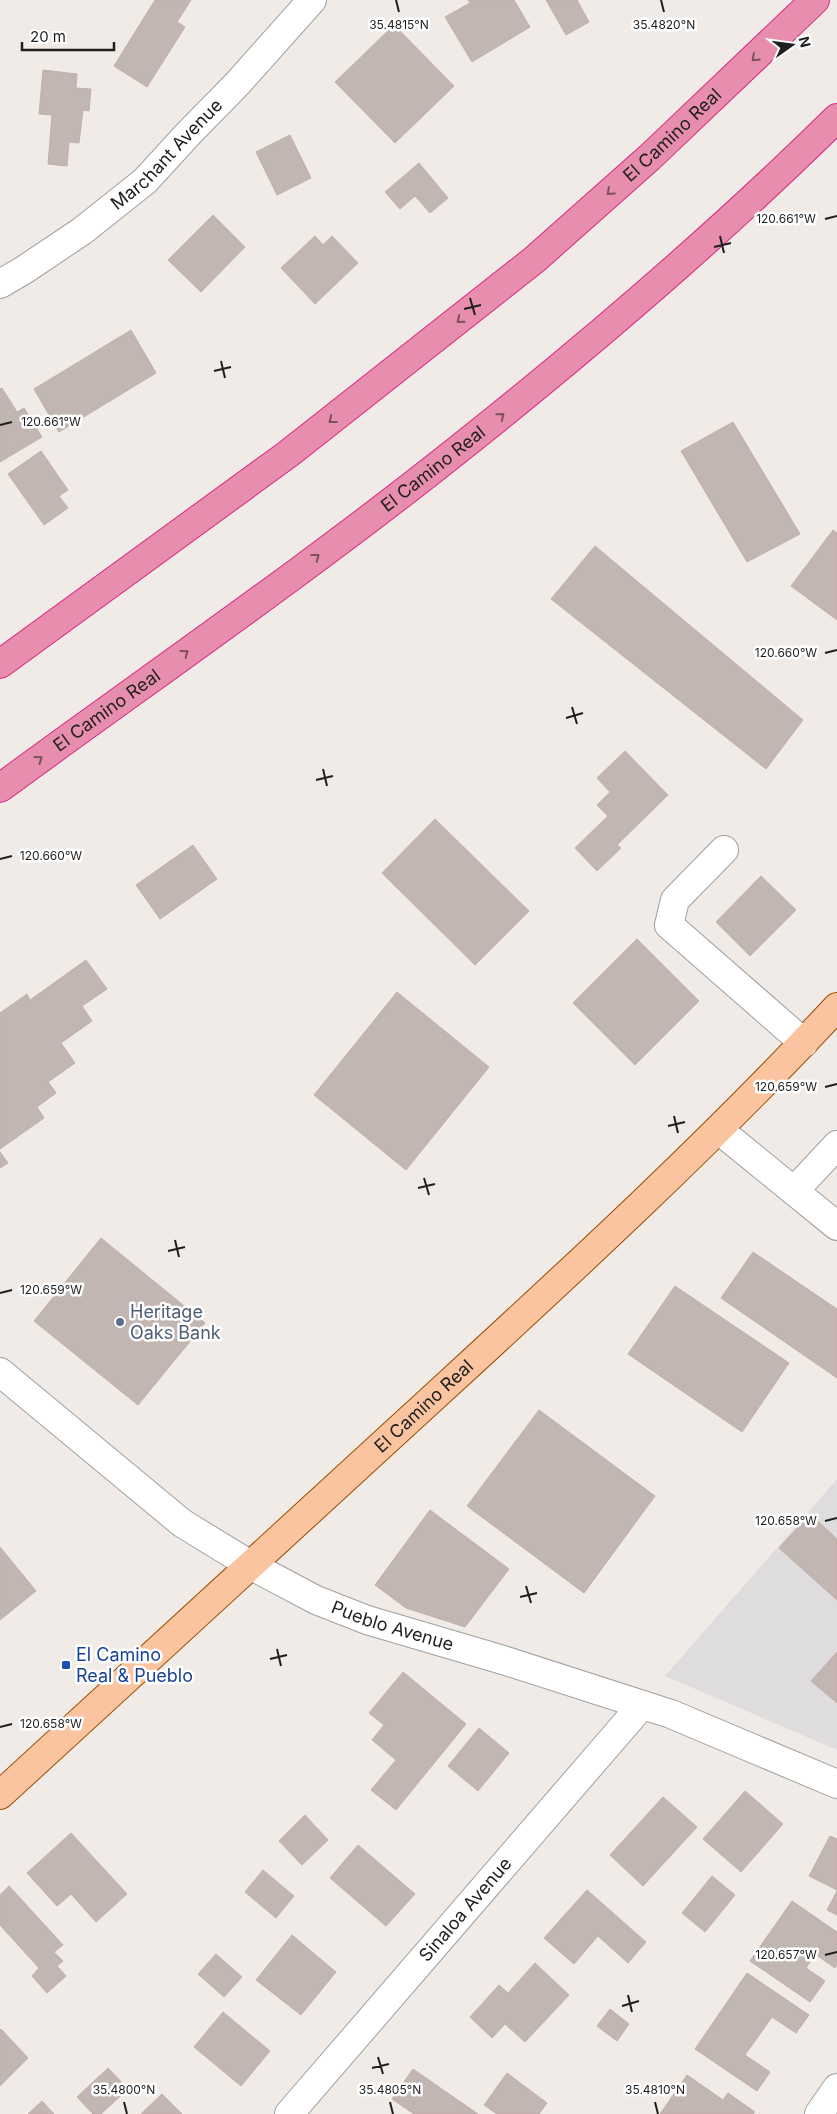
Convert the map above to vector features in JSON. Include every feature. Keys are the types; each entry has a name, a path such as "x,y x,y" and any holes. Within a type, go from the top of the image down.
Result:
{"highway":[{"name":"El Camino Real","path":"0,664 288,454 534,260 650,157 815,0"},
{"name":"El Camino Real","path":"0,788 316,557 466,444 653,289 734,217 837,118"}],"main road":[{"name":"El Camino Real","path":"0,1795 252,1566 590,1253 719,1130 837,1007"}],"street":[{"name":"Marchant Avenue","path":"0,284 82,231 145,181 238,83 312,0"},
{"path":"724,850 675,900 669,925 804,1043"},
{"path":"719,1130 837,1226"},
{"path":"794,1191 837,1146"},
{"name":"Pueblo Avenue","path":"0,1372 182,1523 252,1566 316,1600 367,1620 671,1714 837,1784"},
{"name":"Sinaloa Avenue","path":"289,2114 642,1705"},
{"path":"820,2114 837,2088"}],"shaded area":[{"path":"837,1479 837,1750 665,1676"}],"building":[{"path":"155,0 191,0 177,22 185,27 147,87 114,66"},
{"path":"468,0 514,0 530,27 472,62 445,17 470,3"},
{"path":"546,0 577,0 589,22 566,35"},
{"path":"394,25 454,86 395,143 335,82"},
{"path":"43,70 77,74 76,88 91,89 89,111 83,110 79,143 69,142 67,166 48,164 52,115 39,114"},
{"path":"290,135 311,178 277,195 256,152"},
{"path":"419,163 448,198 430,213 415,196 400,209 385,192"},
{"path":"213,215 245,247 201,292 168,260"},
{"path":"315,236 323,245 332,236 358,263 315,304 281,268"},
{"path":"131,330 156,373 59,432 34,389"},
{"path":"2,388 17,412 24,408 42,437 0,462 0,389"},
{"path":"733,422 800,534 747,562 681,451"},
{"path":"41,451 68,490 59,496 68,508 44,525 8,474"},
{"path":"833,530 837,533 837,620 791,586"},
{"path":"595,546 803,720 766,769 551,599"},
{"path":"625,751 668,795 617,845 621,848 597,871 575,848 608,816 597,805 610,792 597,778"},
{"path":"435,819 529,911 475,965 382,873"},
{"path":"193,845 217,879 160,919 136,885"},
{"path":"761,876 796,910 750,956 716,922"},
{"path":"637,939 699,1001 635,1065 573,1003"},
{"path":"86,960 107,989 82,1006 92,1021 61,1043 75,1063 48,1082 56,1093 37,1107 44,1118 0,1149 0,1013 27,994 30,1000"},
{"path":"397,992 489,1067 406,1170 314,1095"},
{"path":"0,1152 8,1163 0,1168"},
{"name":"Heritage Oaks Bank","path":"101,1238 205,1323 138,1405 34,1321"},
{"path":"753,1252 837,1309 837,1378 721,1298"},
{"path":"675,1286 789,1363 742,1432 628,1354"},
{"path":"539,1410 655,1496 584,1593 467,1506"},
{"path":"430,1510 509,1569 465,1627 406,1608 375,1585"},
{"path":"810,1514 837,1539 837,1600 779,1548"},
{"path":"0,1547 36,1591 0,1620"},
{"path":"837,1652 837,1703 811,1681"},
{"path":"403,1672 466,1724 396,1810 371,1790 396,1760 372,1740 384,1725 369,1713"},
{"path":"479,1728 509,1753 478,1791 448,1766"},
{"path":"745,1791 783,1824 741,1872 703,1839"},
{"path":"663,1797 697,1827 643,1886 610,1855"},
{"path":"305,1815 328,1840 302,1865 279,1841"},
{"path":"71,1833 127,1894 96,1922 71,1894 57,1906 27,1873"},
{"path":"830,1836 837,1839 837,1890 809,1876"},
{"path":"358,1845 415,1894 386,1926 330,1878"},
{"path":"263,1870 294,1896 276,1918 245,1892"},
{"path":"712,1876 735,1895 705,1932 682,1913"},
{"path":"9,1886 63,1945 54,1952 63,1961 57,1966 66,1976 47,1993 32,1976 39,1968 0,1925 0,1895"},
{"path":"587,1890 646,1942 628,1963 598,1936 574,1964 544,1938"},
{"path":"837,1891 837,1915 827,1910"},
{"path":"792,1901 837,1932 837,1964 835,1968 815,1954 806,1968 825,1981 810,2002 750,1961"},
{"path":"292,1935 336,1972 301,2015 256,1980"},
{"path":"216,1954 242,1977 224,1997 198,1974"},
{"path":"535,1963 569,1995 525,2042 505,2024 492,2038 470,2017 499,1985 508,1993"},
{"path":"747,1973 809,2015 796,2033 772,2017 745,2055 770,2072 757,2091 695,2049"},
{"path":"610,2009 629,2024 617,2041 597,2026"},
{"path":"223,2012 270,2051 241,2086 194,2047"},
{"path":"0,2030 28,2058 0,2086"},
{"path":"108,2068 128,2089 101,2114 93,2114 77,2097"},
{"path":"413,2069 478,2114 414,2114 392,2099"},
{"path":"507,2073 547,2103 539,2114 497,2114 484,2105"},
{"path":"687,2075 723,2100 728,2093 755,2112 753,2114 660,2114"},
{"path":"162,2094 182,2114 141,2114"},
{"path":"42,2101 54,2114 28,2114"}],"place":[{"name":"Heritage Oaks Bank","path":"120,1322"},
{"name":"El Camino Real & Pueblo","path":"66,1665"}]}
